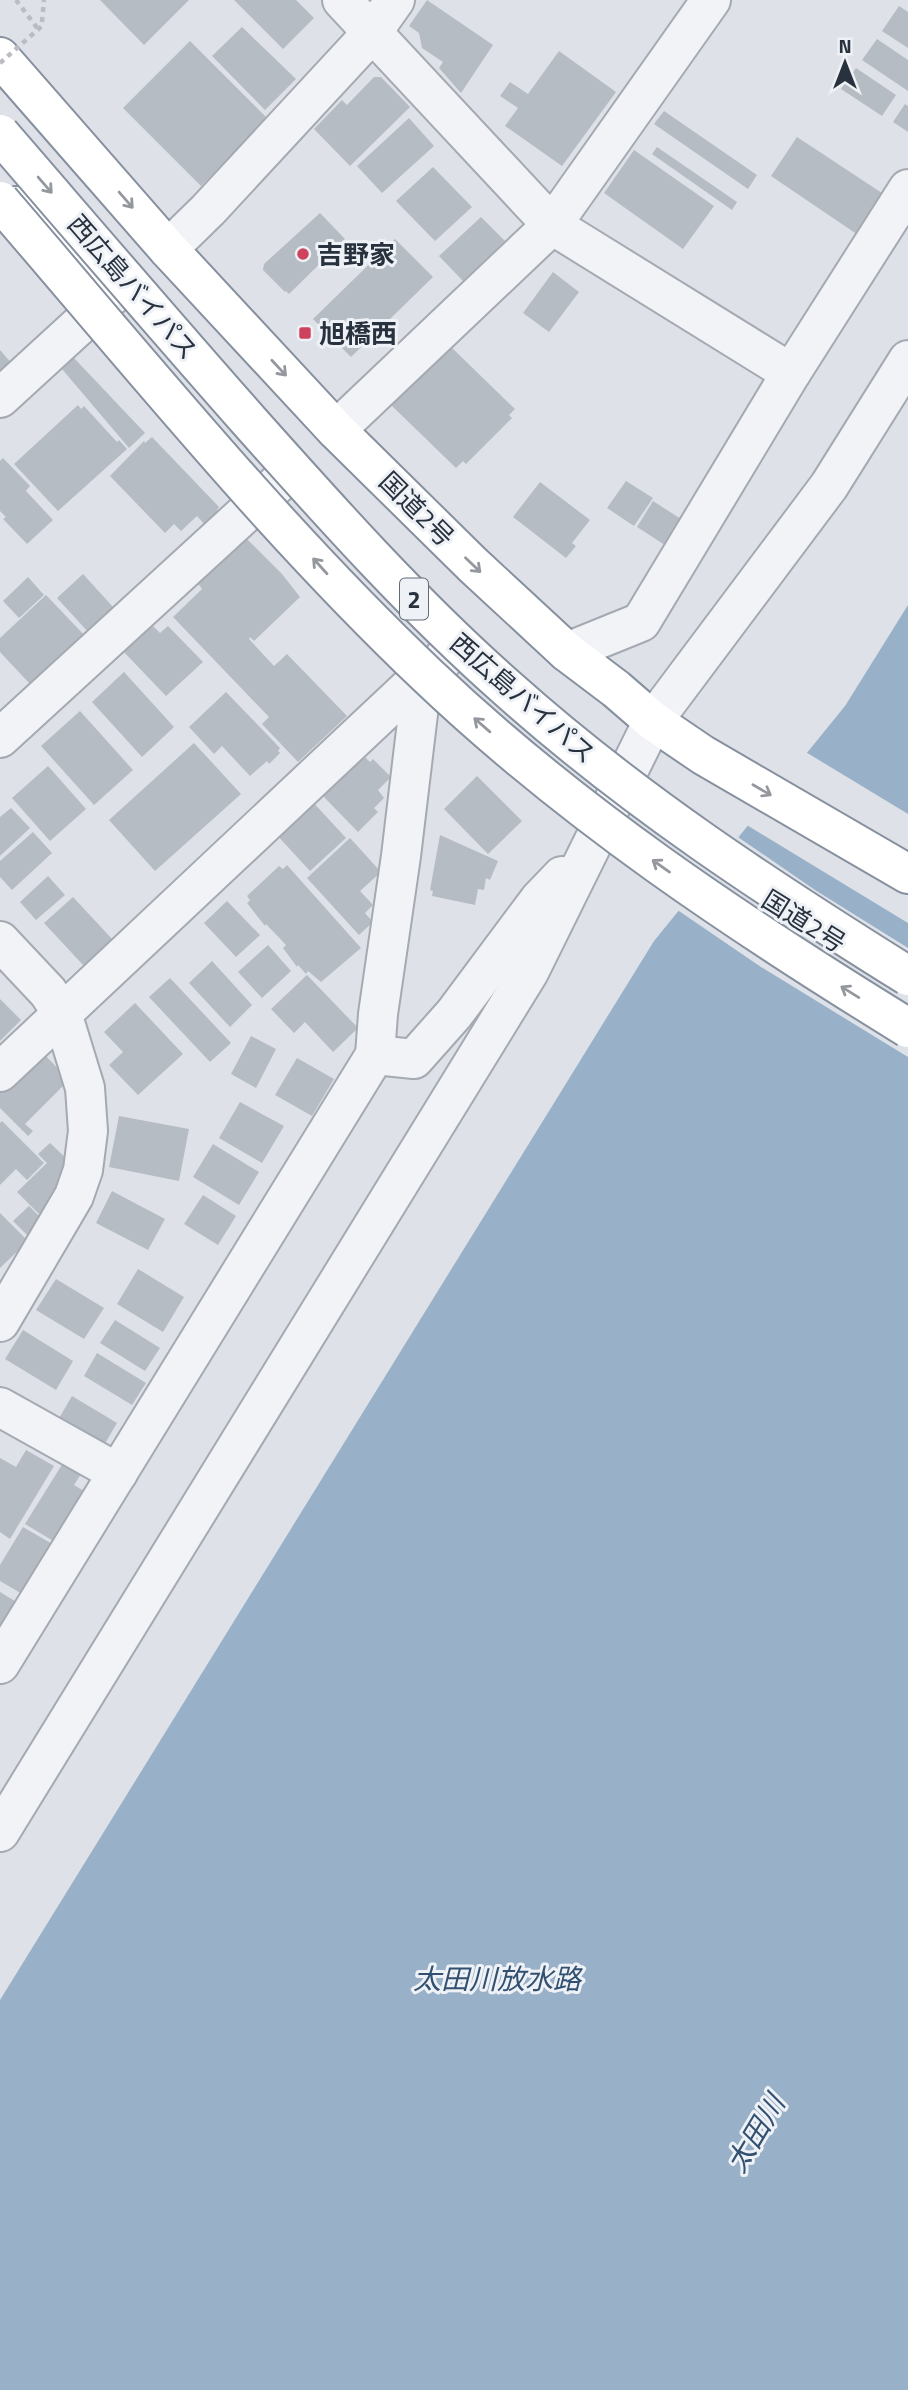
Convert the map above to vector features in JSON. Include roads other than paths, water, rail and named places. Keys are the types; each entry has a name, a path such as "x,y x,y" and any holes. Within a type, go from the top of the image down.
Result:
{"highway":[{"name":"国道2号","path":"0,57 169,249 336,430 473,565 567,652 653,721 703,755 908,874"},
{"name":"西広島バイパス","path":"0,134 294,471 384,570 461,646 552,727 655,809 785,900 908,975"},
{"name":"国道2号","path":"0,194 121,287 286,476 378,575 450,648 561,751 665,832 908,986"},
{"name":"西広島バイパス","path":"0,201 260,500 350,598 456,702 521,759 633,846 766,940 908,1028"}],"street":[{"path":"342,0 552,225 791,373"},
{"path":"169,249 371,34 395,0"},
{"path":"336,430 552,225 711,0"},
{"path":"567,652 640,622 791,373 908,189"},
{"path":"0,398 121,287"},
{"path":"0,1832 529,972 653,721 829,486 908,360"},
{"path":"0,738 286,476"},
{"path":"0,1072 450,648"},
{"path":"0,1664 375,1055 378,1014 420,697 450,648"},
{"path":"375,1055 414,1059 454,1014 539,900 590,847"},
{"path":"0,941 48,992 62,1013 85,1088 88,1131 83,1170 74,1196 0,1322"},
{"path":"0,1407 118,1473"}],"water":[{"name":"太田川放水路","path":"908,605 908,2390 0,2390 0,2000 654,941 845,706"}],"place":[{"name":"吉野家","path":"303,254"},
{"name":"旭橋西","path":"305,333"}],"water label":[{"name":"太田川","path":"755,2133"}]}
